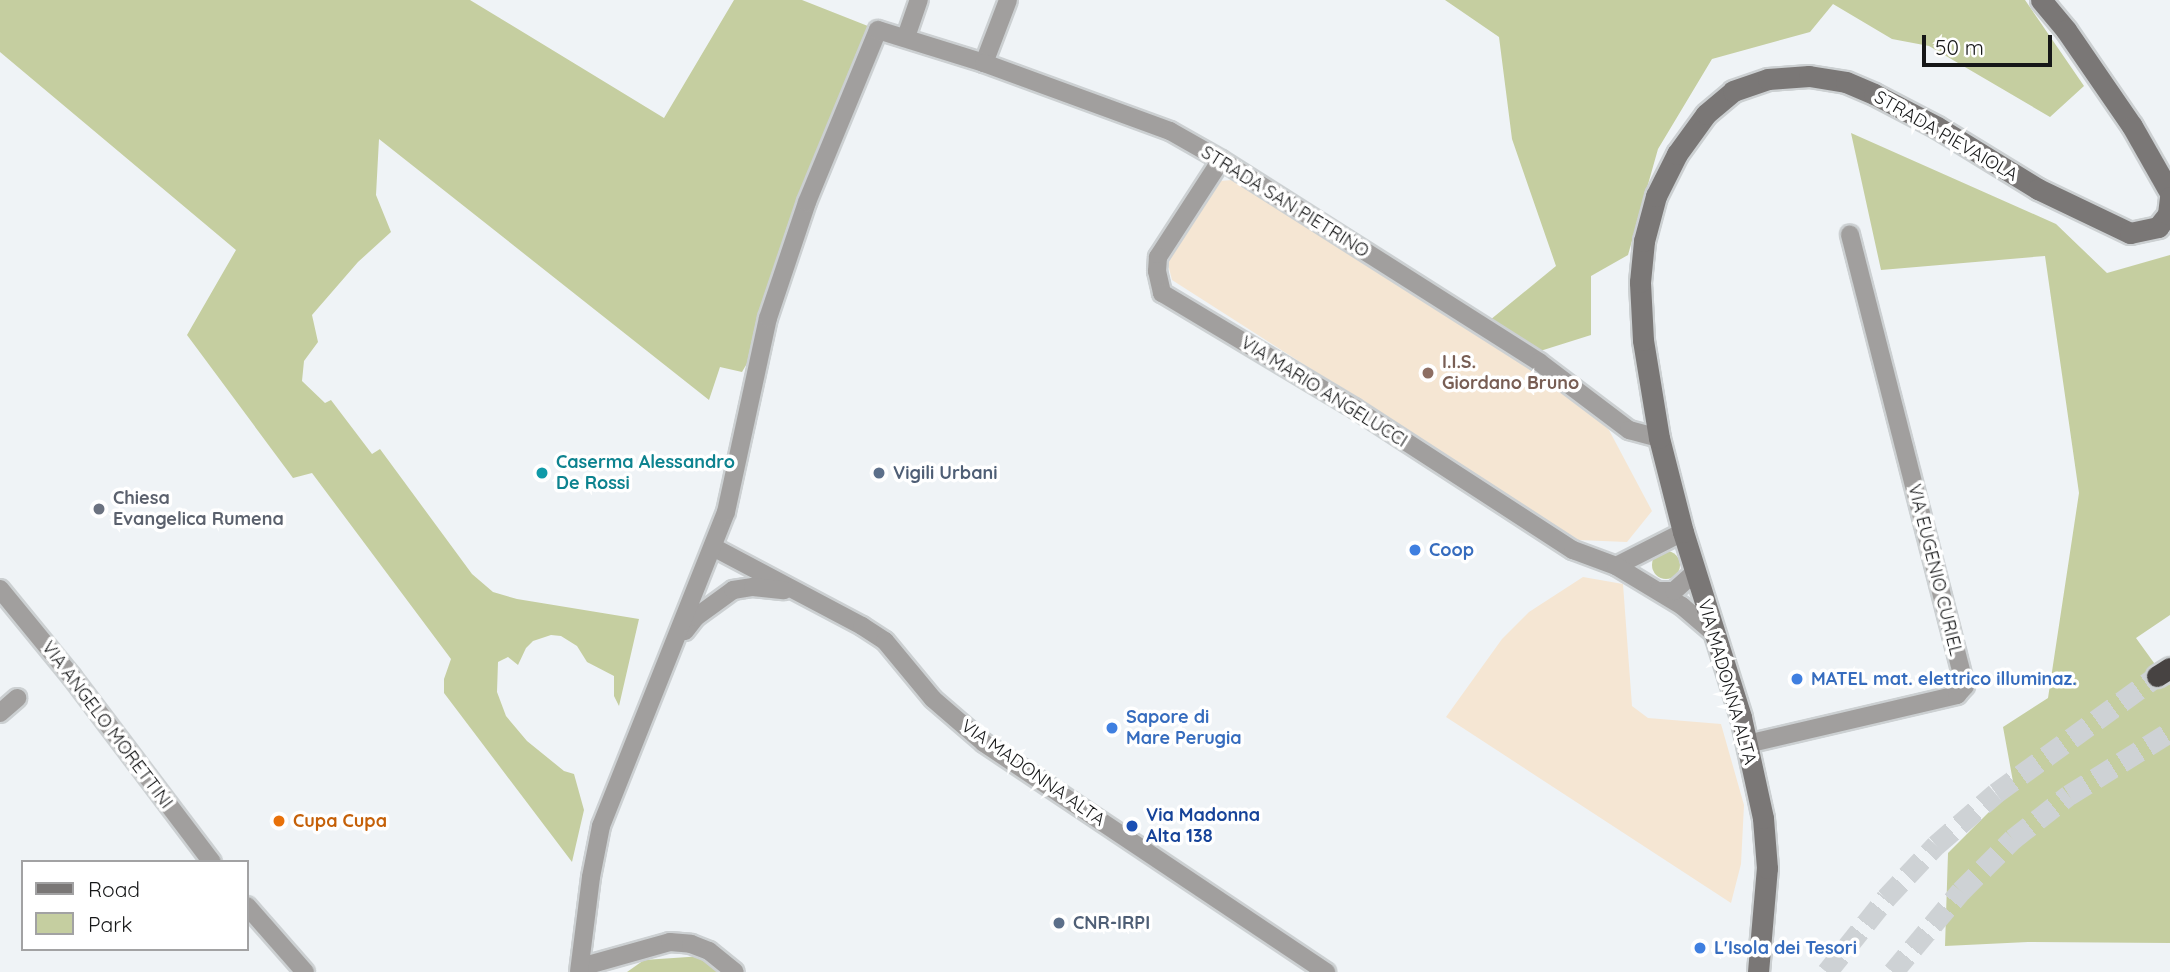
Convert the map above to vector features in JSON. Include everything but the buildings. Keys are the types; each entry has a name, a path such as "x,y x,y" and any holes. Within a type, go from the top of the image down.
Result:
{"street":[{"path":"906,37 919,0"},
{"path":"985,63 1008,0"},
{"path":"2041,0 2066,30"},
{"path":"2058,0 2066,30"},
{"name":"STRADA SAN PIETRINO","path":"713,547 729,501 768,318 807,202 878,30 985,63 1170,131 1221,160 1539,362 1629,430 1659,438"},
{"name":"STRADA PIEVAIOLA","path":"1659,438 1643,340 1640,282 1644,241 1656,196 1677,154 1706,114 1733,91 1768,79 1809,76 1846,82 1937,127 2038,189 2130,233 2158,227 2168,214 2170,195 2132,126 2066,30"},
{"name":"VIA MARIO ANGELUCCI","path":"1221,160 1158,257 1157,271 1162,293 1354,408 1573,550 1616,566 1659,592 1716,635"},
{"name":"VIA EUGENIO CURIEL","path":"1747,744 1956,695 1965,686 1850,234"},
{"name":"VIA MADONNA ALTA","path":"1659,438 1683,532 1747,744 1763,818 1767,868 1759,972"},
{"path":"1616,566 1683,532"},
{"path":"713,547 601,826 591,877 580,969 670,942 691,944 709,951 735,972"},
{"name":"VIA MADONNA ALTA","path":"713,547 862,626 885,641 933,699 984,743 1326,972"},
{"path":"1659,592 1674,591 1695,572"},
{"path":"674,645 696,617 733,590 769,587 795,592"},
{"name":"VIA ANGELO MORETTINI","path":"0,589 72,677 210,860"},
{"path":"0,713 17,698"},
{"path":"248,907 305,972"}],"shaded area":[{"name":"I.I.S. Giordano Bruno","path":"1233,180 1302,221 1585,405 1609,430 1652,511 1627,542 1578,540 1172,280 1167,260 1219,181"},
{"path":"1583,577 1623,584 1632,706 1648,718 1721,724 1744,805 1741,864 1731,903 1446,717 1502,639 1529,612"}],"green space":[{"path":"0,0 470,0 664,118 734,0 802,0 878,30 763,336 742,372 720,367 709,400 379,139 376,195 391,232 358,262 312,315 318,342 304,361 302,381 325,403 331,400 372,454 380,449 472,574 493,592 517,599 639,619 619,706 614,696 614,676 587,662 577,646 561,636 551,635 533,641 526,648 518,665 508,657 498,662 497,692 506,716 527,741 564,771 574,774 584,810 572,862 444,693 444,679 451,659 312,473 293,478 187,335 236,250 0,52"},
{"path":"1445,0 2025,0 2084,86 2050,117 1929,46 1892,39 1833,4 1810,32 1712,59 1658,149 1628,255 1591,276 1591,335 1537,352 1490,320 1556,266 1512,139 1499,37"},
{"path":"1851,133 2056,224 2107,273 2170,255 2170,615 2136,638 2170,685 2170,943 2028,942 1945,946 1948,853 2014,787 2003,727 2048,698 2079,493 2045,256 1881,270"},
{"path":"1666,551 1676,555 1680,565 1676,575 1666,579 1656,575 1652,565 1656,555"},
{"path":"703,956 728,972 627,972 644,960"}],"tunnel":[{"path":"1827,972 1886,898 1936,845 1996,793 2157,676"},
{"path":"1893,972 1961,891 2013,839 2069,795 2170,732"}],"place":[{"name":"I.I.S. Giordano Bruno","path":"1428,373"},
{"name":"Caserma Alessandro De Rossi","path":"542,473"},
{"name":"Vigili Urbani","path":"879,473"},
{"name":"Chiesa Evangelica Rumena","path":"99,509"},
{"name":"Coop","path":"1415,550"},
{"name":"MATEL mat. elettrico illuminaz.","path":"1797,679"},
{"name":"Sapore di Mare Perugia","path":"1112,728"},
{"name":"Cupa Cupa","path":"279,821"},
{"name":"Via Madonna Alta 138","path":"1132,826"},
{"name":"CNR-IRPI","path":"1059,923"},
{"name":"L'Isola dei Tesori","path":"1700,948"}]}
